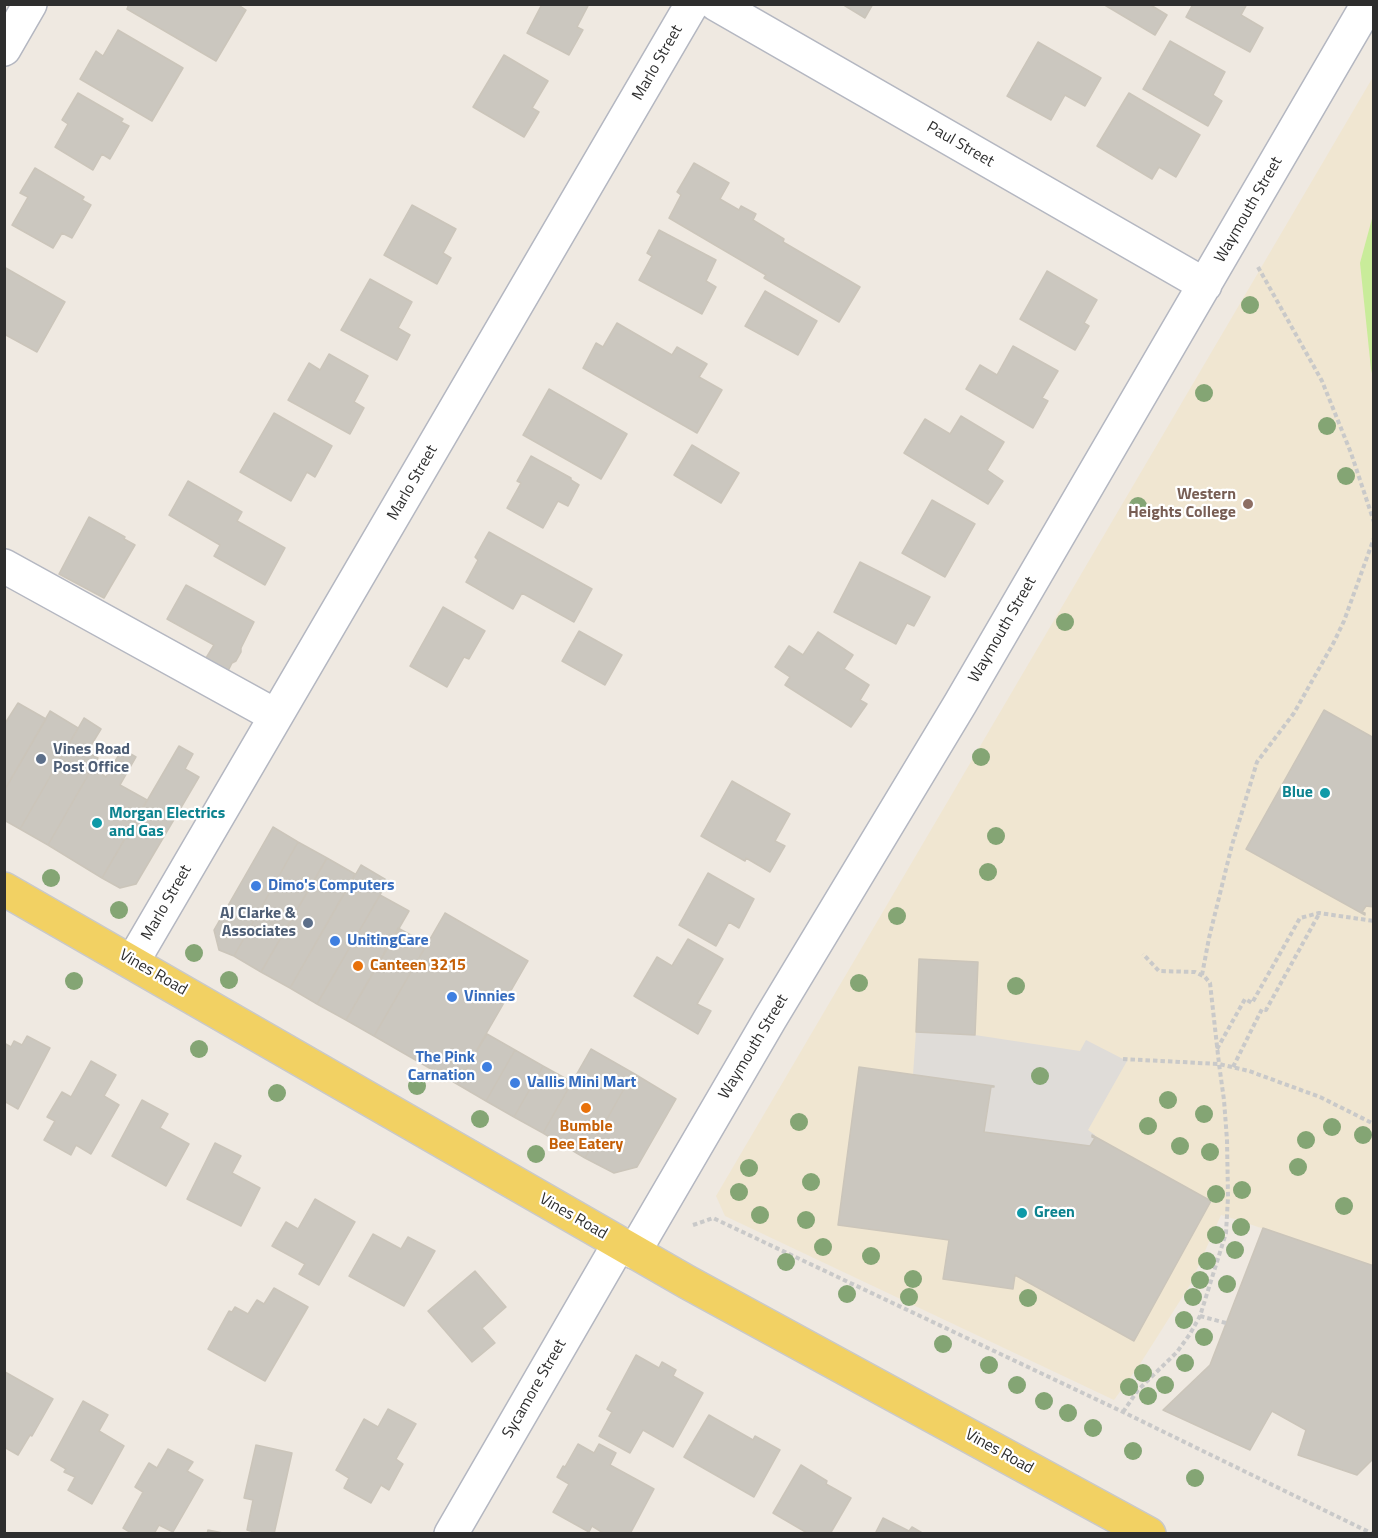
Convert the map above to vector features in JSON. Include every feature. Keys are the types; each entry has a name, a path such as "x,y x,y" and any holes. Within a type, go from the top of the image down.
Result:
{"main road":[{"name":"Vines Road","path":"4,889 627,1248 1149,1533"}],"street":[{"path":"4,49 30,4"},
{"name":"Marlo Street","path":"133,962 692,4"},
{"name":"Paul Street","path":"716,4 1205,285"},
{"name":"Waymouth Street","path":"627,1248 776,1009 960,704 1368,4"},
{"path":"4,566 276,716"},
{"name":"Sycamore Street","path":"451,1533 627,1248"}],"path":[{"path":"1258,267 1322,381 1351,453 1374,522"},
{"path":"1202,975 1232,845 1257,762 1294,712 1334,642 1374,538"},
{"path":"1217,1049 1245,999 1252,1004 1300,918 1319,913 1374,921"},
{"path":"1233,1067 1262,1009 1266,1010 1319,913"},
{"path":"1122,1412 1138,1390 1177,1352 1200,1316 1226,1233 1228,1197 1224,1100 1210,984 1202,975 1190,971 1159,971 1143,954"},
{"path":"1123,1059 1218,1064 1233,1067 1320,1097 1374,1125"},
{"path":"693,1225 713,1218 1373,1533"},
{"path":"1200,1316 1226,1323"}],"shaded area":[{"name":"Western Heights College","path":"1373,77 1373,1267 1221,1215 1190,1285 1140,1364 1114,1400 725,1216 716,1196"},
{"path":"916,1032 975,1035 1080,1051 1086,1040 1127,1061 1088,1130 1095,1135 1092,1136 1095,1138 1090,1146 984,1132 991,1087 994,1086 913,1075"}],"green space":[{"path":"1373,215 1373,378 1360,263"}],"building":[{"path":"129,4 237,4 246,10 216,61 127,9"},
{"path":"542,4 589,4 577,27 583,30 569,55 527,33"},
{"path":"842,4 873,4 865,18"},
{"path":"1103,4 1149,4 1167,15 1155,35"},
{"path":"1193,4 1247,4 1241,15 1263,28 1250,52 1186,17"},
{"path":"118,30 183,68 152,121 80,79 96,51 103,56"},
{"path":"1170,41 1225,72 1213,95 1222,101 1208,126 1143,89"},
{"path":"1038,42 1101,78 1085,106 1065,95 1051,120 1007,96"},
{"path":"504,55 548,81 532,108 539,112 524,137 473,107"},
{"path":"78,93 123,119 121,122 129,126 110,159 102,154 93,170 55,147 68,124 62,120"},
{"path":"1129,93 1200,135 1176,177 1159,167 1152,179 1097,146"},
{"path":"694,163 729,183 720,199 739,210 741,206 756,214 753,220 784,239 783,242 860,287 839,322 764,278 766,275 669,218 681,195 677,192"},
{"path":"35,168 84,197 82,200 91,205 72,238 62,233 53,248 12,225 28,197 20,193"},
{"path":"412,205 456,229 443,253 451,258 437,284 384,255"},
{"path":"659,230 716,260 706,281 716,287 702,314 639,280 652,256 647,253"},
{"path":"4,267 65,302 37,352 4,334"},
{"path":"1047,271 1097,300 1084,323 1089,326 1075,350 1020,319"},
{"path":"370,279 412,302 398,328 410,335 397,360 341,330"},
{"path":"765,291 817,321 798,355 745,326"},
{"path":"617,323 672,355 677,347 707,364 699,377 722,390 697,433 583,368 596,343 603,347"},
{"path":"1013,346 1058,371 1042,398 1048,401 1033,428 966,389 980,365 997,375"},
{"path":"329,354 368,376 354,402 364,408 350,434 288,400 309,363 320,370"},
{"path":"549,389 627,434 601,479 523,435"},
{"path":"274,413 332,446 315,477 307,472 291,501 240,472"},
{"path":"961,416 1004,442 987,470 1003,481 988,504 904,453 925,419 950,434"},
{"path":"692,445 739,473 721,503 674,475"},
{"path":"531,456 571,478 579,485 568,506 558,501 543,528 507,508 521,483 517,481"},
{"path":"188,481 242,512 237,521 285,548 265,585 214,556 220,545 169,515"},
{"path":"932,500 975,524 945,577 902,553"},
{"path":"89,517 135,545 104,598 59,574"},
{"path":"489,532 592,589 574,622 522,593 513,609 466,582 478,560 475,557"},
{"path":"860,562 930,597 914,626 907,623 896,644 834,612"},
{"path":"186,585 254,622 241,652 228,671 206,658 214,645 167,619"},
{"path":"443,607 485,631 469,659 464,657 447,687 410,666"},
{"path":"579,631 622,655 605,685 562,661"},
{"path":"818,632 853,655 844,669 869,685 860,700 867,704 851,727 785,685 790,677 775,667 789,646 803,655"},
{"path":"18,703 46,719 4,791 4,725"},
{"name":"Blue","path":"1324,710 1374,738 1374,907 1366,906 1362,912 1365,915 1246,849"},
{"name":"Vines Road Post Office","path":"50,711 78,728 20,829 4,820 4,791"},
{"path":"84,718 101,729 87,752 98,758 48,845 20,829"},
{"path":"179,746 193,754 185,769 199,777 136,884 120,888 102,878"},
{"name":"Morgan Electrics and Gas","path":"122,749 136,757 120,785 147,800 102,878 48,845 92,768 106,777"},
{"path":"732,781 790,814 775,841 785,846 770,872 746,858 745,861 701,836"},
{"name":"Dimo's Computers","path":"273,827 298,842 234,956 219,950 214,930"},
{"path":"298,842 327,858 261,972 234,956"},
{"name":"AJ Clarke & Associates","path":"327,858 355,874 290,988 261,972"},
{"name":"UnitingCare","path":"361,865 388,881 317,1004 290,988"},
{"path":"708,873 754,899 739,928 729,922 716,946 679,925"},
{"name":"Canteen 3215","path":"380,895 409,911 346,1020 317,1004"},
{"name":"Vinnies","path":"445,913 528,961 457,1084 374,1036"},
{"path":"398,928 427,944 374,1036 346,1020"},
{"path":"688,939 723,959 697,1004 711,1011 698,1034 634,996 657,957 672,966"},
{"path":"919,959 978,962 975,1035 916,1032"},
{"name":"The Pink Carnation","path":"487,1034 515,1050 486,1101 457,1084"},
{"path":"27,1036 50,1048 18,1109 4,1101 4,1043 11,1047 14,1041 22,1045"},
{"name":"Bumble Bee Eatery","path":"591,1049 633,1073 585,1158 543,1133"},
{"name":"Vallis Mini Mart","path":"515,1050 543,1066 514,1117 486,1101"},
{"path":"91,1061 116,1075 104,1096 119,1105 91,1154 76,1145 71,1155 44,1140 55,1121 47,1117 62,1092 71,1097"},
{"path":"543,1066 572,1082 543,1133 514,1117"},
{"name":"Green","path":"859,1067 994,1086 991,1087 984,1132 1090,1146 1095,1138 1092,1135 1211,1201 1134,1341 1015,1275 1013,1289 943,1279 949,1240 838,1225"},
{"path":"633,1073 676,1099 637,1167 614,1173 585,1158"},
{"path":"142,1100 168,1114 160,1128 189,1144 166,1186 112,1156"},
{"path":"215,1143 241,1156 232,1173 260,1188 241,1226 187,1199"},
{"path":"315,1199 355,1222 319,1285 299,1274 305,1264 272,1246 286,1222 298,1229"},
{"path":"1263,1228 1374,1266 1374,1458 1357,1475 1298,1455 1306,1430 1272,1411 1250,1450 1163,1410 1210,1365"},
{"path":"373,1234 401,1249 408,1237 435,1251 404,1306 349,1276"},
{"path":"475,1271 506,1307 482,1328 495,1343 472,1362 428,1311"},
{"path":"274,1288 308,1307 265,1381 208,1349 229,1311 232,1312 235,1307 248,1314 257,1300 264,1304"},
{"path":"636,1355 659,1368 662,1362 676,1370 673,1376 703,1393 673,1447 643,1430 630,1453 599,1436 612,1412 607,1409"},
{"path":"5,1372 53,1399 32,1436 30,1435 18,1455 4,1447"},
{"path":"83,1401 108,1415 99,1431 124,1446 92,1504 68,1490 75,1477 64,1472 66,1469 51,1460"},
{"path":"388,1409 416,1424 396,1459 403,1464 389,1490 381,1485 371,1503 344,1488 349,1478 336,1470 364,1419 378,1427"},
{"path":"709,1415 753,1440 755,1436 780,1450 754,1497 684,1457"},
{"path":"578,1444 594,1453 599,1444 616,1453 610,1465 654,1489 630,1534 605,1534 592,1526 589,1532 553,1512 569,1484 557,1477"},
{"path":"256,1445 292,1453 274,1534 247,1530 253,1500 244,1498"},
{"path":"168,1449 193,1462 187,1471 203,1480 173,1532 159,1525 154,1534 133,1534 123,1528 143,1492 135,1487 149,1463 157,1468"},
{"path":"801,1465 827,1481 826,1484 851,1498 830,1534 809,1534 773,1513"},
{"path":"883,1518 909,1531 912,1527 924,1534 875,1534"},
{"path":"208,1530 228,1534 207,1534"}],"place":[{"name":"Western Heights College","path":"1248,504"},
{"name":"Vines Road Post Office","path":"41,759"},
{"name":"Blue","path":"1325,793"},
{"name":"Morgan Electrics and Gas","path":"97,823"},
{"name":"Dimo's Computers","path":"256,886"},
{"name":"AJ Clarke & Associates","path":"308,923"},
{"name":"UnitingCare","path":"335,941"},
{"name":"Canteen 3215","path":"358,966"},
{"name":"Vinnies","path":"452,997"},
{"name":"The Pink Carnation","path":"487,1067"},
{"name":"Vallis Mini Mart","path":"515,1083"},
{"name":"Bumble Bee Eatery","path":"586,1108"},
{"name":"Green","path":"1022,1213"}]}
